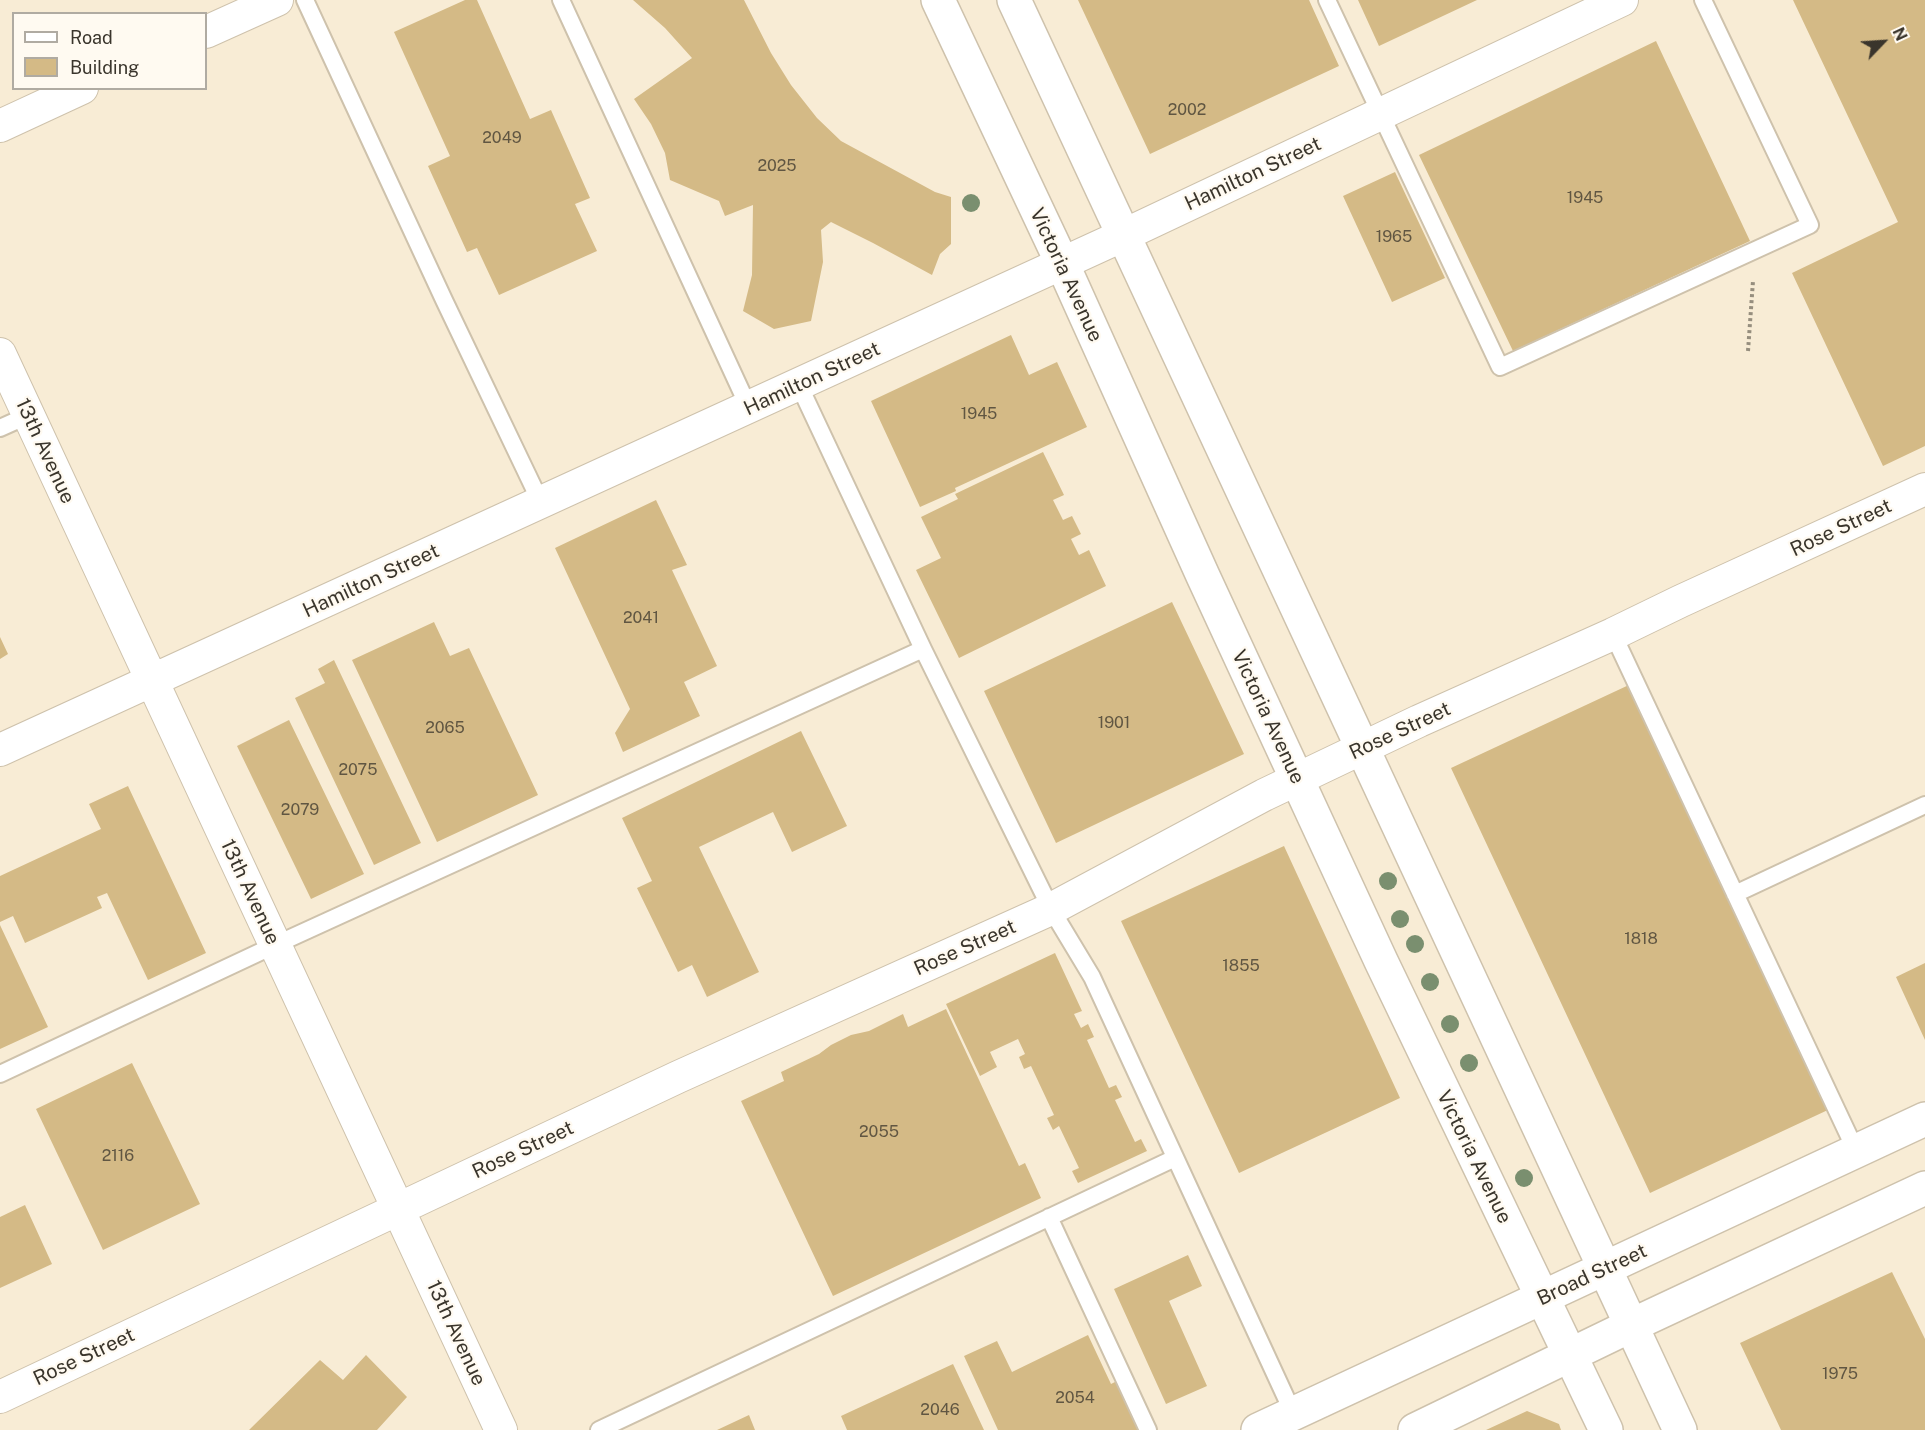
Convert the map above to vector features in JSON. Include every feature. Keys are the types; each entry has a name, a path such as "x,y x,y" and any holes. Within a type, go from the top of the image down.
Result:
{"main road":[{"name":"Victoria Avenue","path":"938,0 1062,263 1198,566 1452,1111 1606,1430"},
{"path":"1014,0 1680,1430"},
{"name":"Broad Street","path":"1258,1430 1925,1119"},
{"path":"1415,1430 1925,1188"}],"street":[{"path":"207,32 276,0"},
{"name":"Hamilton Street","path":"0,750 1124,235 1622,0"},
{"path":"0,126 78,90"},
{"name":"13th Avenue","path":"0,354 501,1430"},
{"name":"Rose Street","path":"0,1397 678,1077 1051,909 1297,779 1925,489"}],"lane":[{"path":"305,0 453,320 541,503"},
{"path":"561,0 749,408"},
{"path":"1327,0 1500,367 1810,225 1703,0"},
{"path":"799,385 923,649 1051,909 1092,977 1293,1413"},
{"path":"0,428 29,415"},
{"path":"1614,634 1856,1151"},
{"path":"0,1074 275,945 923,649"},
{"path":"1735,894 1925,805"},
{"path":"599,1430 1175,1158"},
{"path":"1049,1217 1148,1430"}],"path":[{"path":"1748,351 1755,250"}],"building":[{"path":"465,0 477,0 530,119 551,110 590,198 575,204 597,251 499,295 477,248 467,252 428,166 450,156 394,32"},
{"path":"633,0 744,0 771,53 791,85 817,118 841,141 935,192 951,197 951,244 940,254 932,275 831,222 821,230 823,262 811,321 774,329 743,311 752,275 753,205 725,216 719,201 670,180 665,153 651,124 634,99 692,58 665,28"},
{"path":"1078,0 1309,0 1339,66 1150,154"},
{"path":"1358,0 1477,0 1379,46"},
{"path":"1793,0 1925,0 1925,446 1883,466 1792,273 1898,222"},
{"path":"1656,41 1750,241 1513,351 1419,155"},
{"path":"1395,172 1445,278 1392,302 1343,196"},
{"path":"1011,335 1029,375 1057,362 1087,427 955,488 956,491 920,507 871,401"},
{"path":"1043,452 1064,495 1053,500 1063,520 1072,516 1081,534 1071,539 1079,555 1089,550 1106,586 959,658 916,570 941,558 921,517 958,499 955,494"},
{"path":"656,500 687,565 672,570 717,666 684,682 700,716 623,752 615,733 630,709 555,548"},
{"path":"1172,602 1244,754 1056,843 984,691"},
{"path":"434,622 450,656 469,648 538,795 437,842 352,660"},
{"path":"0,637 8,654 0,659"},
{"path":"334,660 421,843 374,865 295,698 325,683 318,669"},
{"path":"1631,684 1830,1109 1650,1193 1451,768"},
{"path":"289,720 364,874 311,899 237,746"},
{"path":"801,731 847,826 792,852 773,812 699,847 759,972 707,997 692,965 678,972 637,888 652,881 622,818"},
{"path":"128,786 206,953 148,980 107,893 97,897 102,908 25,943 13,916 0,922 0,876 101,829 89,804"},
{"path":"1284,846 1400,1098 1239,1173 1121,921"},
{"path":"0,925 48,1027 0,1049"},
{"path":"1055,953 1082,1011 1074,1014 1081,1028 1088,1024 1094,1037 1087,1040 1109,1088 1116,1085 1122,1097 1115,1100 1135,1142 1141,1139 1147,1151 1078,1183 1072,1171 1079,1168 1059,1126 1053,1130 1047,1118 1054,1115 1031,1066 1024,1069 1019,1057 1025,1054 1018,1039 990,1052 997,1067 980,1076 946,1004"},
{"path":"1925,963 1925,1040 1896,977"},
{"path":"946,1009 1019,1166 1025,1163 1041,1198 833,1296 741,1101 784,1081 781,1072 819,1054 851,1035 869,1031 903,1014 908,1027"},
{"path":"132,1063 200,1204 103,1250 36,1109"},
{"path":"25,1205 52,1264 0,1288 0,1217"},
{"path":"1188,1255 1202,1286 1169,1301 1207,1386 1166,1404 1114,1289"},
{"path":"1892,1272 1925,1339 1925,1430 1781,1430 1740,1343"},
{"path":"1088,1335 1111,1384 1119,1380 1143,1430 998,1430 964,1356 997,1341 1012,1372"},
{"path":"366,1355 407,1397 377,1430 249,1430 320,1360 343,1380"},
{"path":"953,1364 984,1430 847,1430 841,1416"},
{"path":"1527,1411 1559,1424 1561,1430 1486,1430"},
{"path":"749,1415 755,1430 717,1430"}]}
